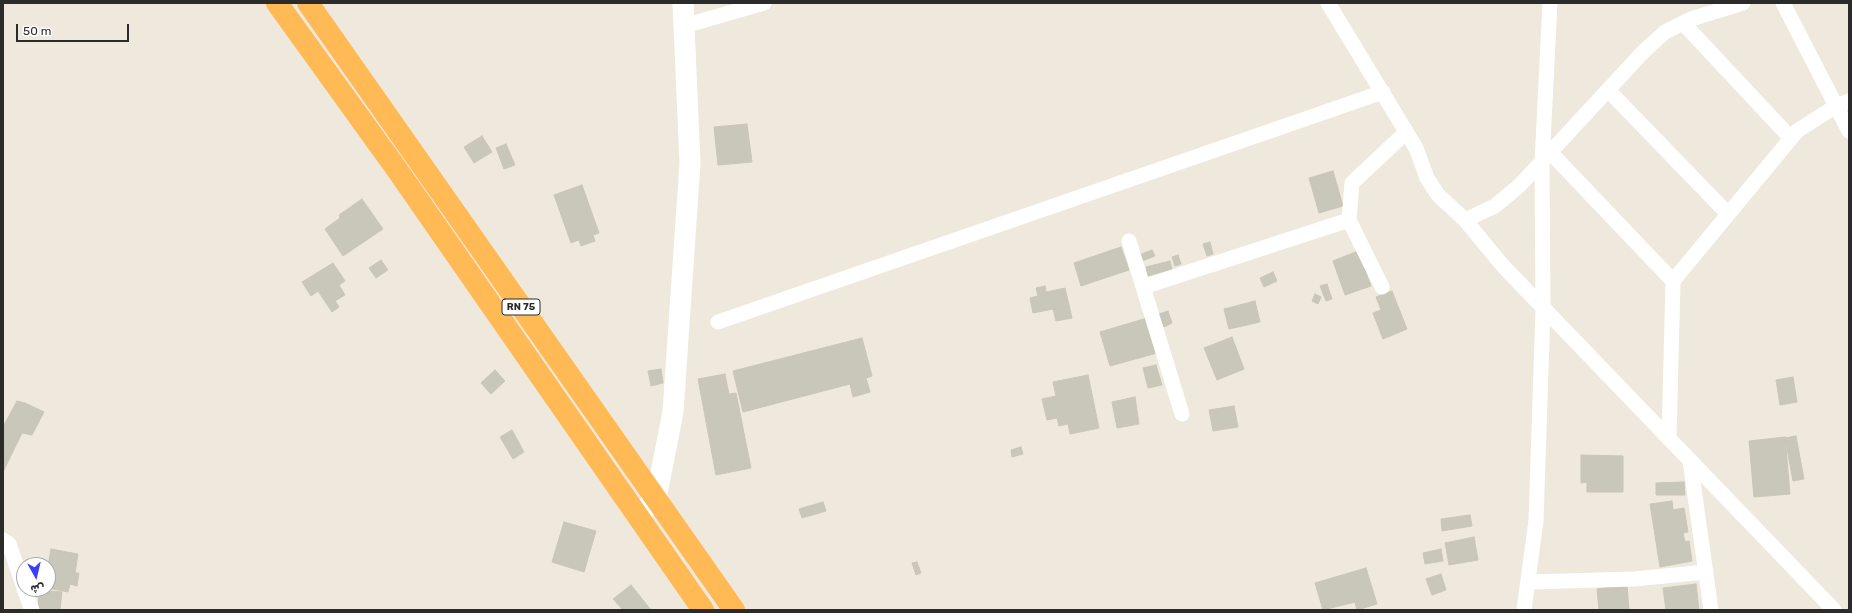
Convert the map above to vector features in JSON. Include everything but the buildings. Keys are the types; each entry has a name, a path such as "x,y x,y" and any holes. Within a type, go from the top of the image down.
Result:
{"highway":[{"name":"RN 75","path":"277,3 403,178 703,610"},
{"name":"RN 75","path":"308,3 734,610"}],"street":[{"path":"638,516 656,498 673,412 690,162 683,3"},
{"path":"684,26 764,3"},
{"path":"1328,3 1416,148 1427,178 1438,195 1465,220 1503,266 1834,610"},
{"path":"1524,610 1536,521 1544,309 1550,3"},
{"path":"1465,220 1495,206 1520,185 1643,52 1665,32 1683,23 1703,9 1743,3"},
{"path":"1783,3 1842,103 1849,131"},
{"path":"1683,23 1786,133"},
{"path":"1608,90 1728,214"},
{"path":"718,322 1383,92"},
{"path":"1669,439 1673,281 1797,131 1842,103"},
{"path":"1382,287 1349,220 1352,183 1402,136"},
{"path":"1546,157 1673,281"},
{"path":"1143,286 1349,220"},
{"path":"1129,241 1182,414"},
{"path":"1690,460 1711,610"},
{"path":"3,540 9,544 16,565"},
{"path":"1528,582 1634,579 1706,572"},
{"path":"27,597 32,610"}]}
